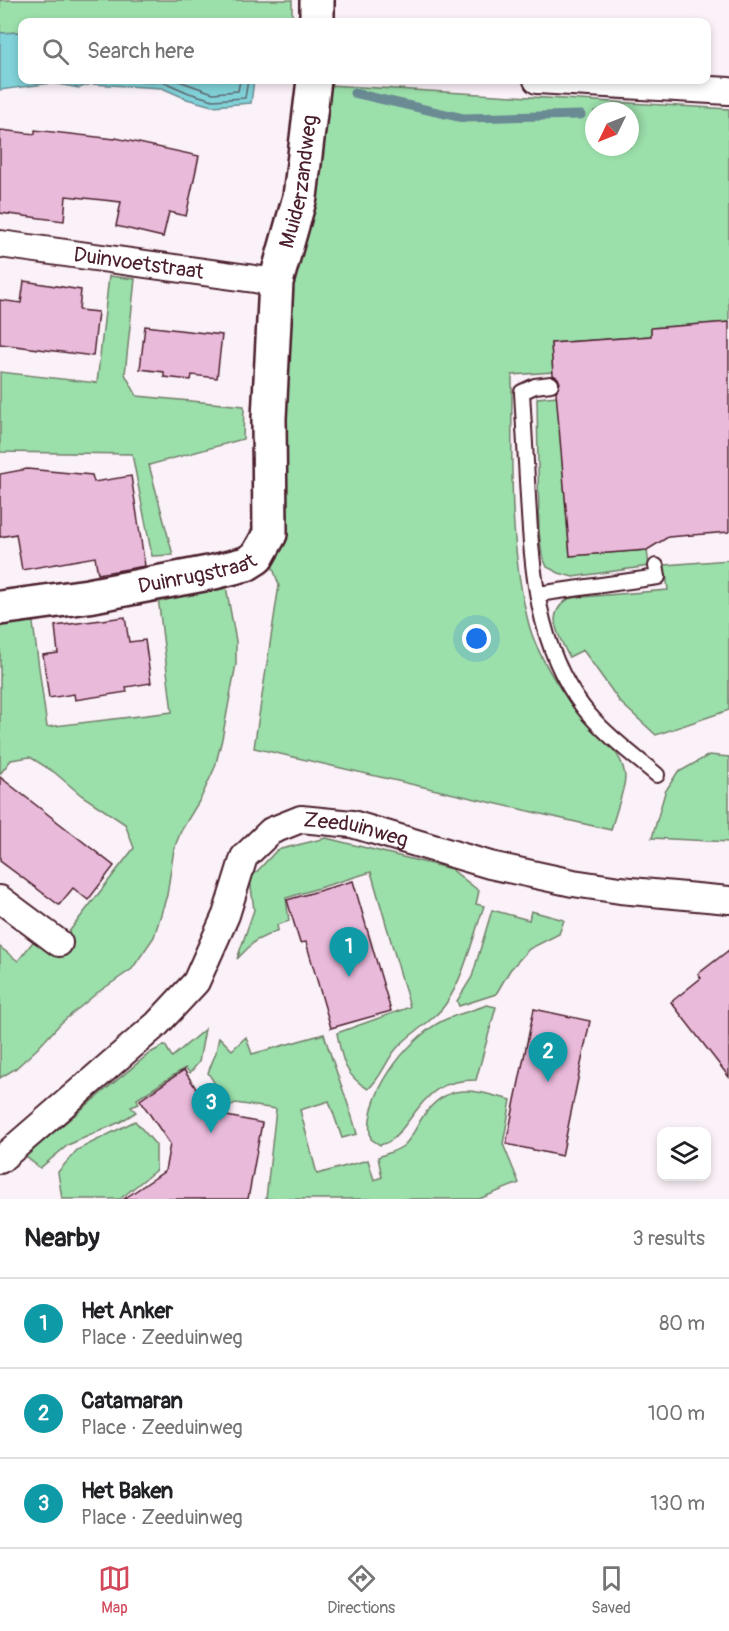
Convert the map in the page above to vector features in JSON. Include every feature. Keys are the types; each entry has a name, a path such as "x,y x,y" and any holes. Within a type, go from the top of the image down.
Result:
{"street":[{"path":"317,0 317,18"},
{"name":"Muiderzandweg","path":"276,282 300,197 314,84"},
{"path":"607,84 729,91"},
{"name":"Duinvoetstraat","path":"0,244 276,282"},
{"name":"Duinrugstraat","path":"0,608 88,596 203,574 246,564 257,557 270,534 268,418 276,282"},
{"name":"Zeeduinweg","path":"0,1160 157,1024 196,982 226,915 244,857 271,831 302,819 352,824 490,865 573,883 620,890 729,900"},
{"path":"0,899 59,943"}],"lane":[{"path":"551,384 536,386 522,392 532,556 543,623 558,667 583,707 657,775"},
{"path":"538,594 657,571"}],"green space":[{"path":"0,0 292,0 292,18 18,18 18,32 0,33"},
{"path":"328,85 612,102 585,102 585,156 639,156 639,104 729,109 729,322 651,328 651,336 551,343 553,372 512,375 514,532 522,594 532,636 549,671 578,712 613,749 623,767 625,782 611,830 254,748 279,585 269,557 286,282"},
{"path":"109,276 135,279 125,374 137,396 244,406 243,439 149,465 173,555 152,556 132,454 0,452 0,372 97,383"},
{"path":"557,396 570,556 647,550 649,566 573,577 547,567 542,555 539,532 537,398"},
{"path":"729,560 729,710 656,735 620,702 583,650 569,657 556,626 557,611 570,598 668,590 665,565"},
{"path":"225,581 236,641 236,664 222,739 215,767 174,849 167,895 154,937 132,969 97,993 61,1023 15,1069 0,1078 0,947 18,961 37,940 54,951 134,848 125,824 30,757 11,760 0,774 0,620 32,616 47,727 172,712 158,597"},
{"path":"709,755 729,757 729,842 652,838 665,792 677,773"},
{"path":"326,838 451,869 479,891 476,904 484,906 463,970 452,994 434,1017 397,1048 368,1089 354,1078 345,1066 337,1033 410,1007 371,872 286,898 289,921 277,925 278,930 255,941 237,959 254,910 250,879 277,850"},
{"path":"492,910 529,920 531,911 564,920 559,934 529,949 510,970 496,994 459,1006 457,1001 472,977"},
{"path":"487,1005 496,1007 476,1080 450,1083 432,1093 390,1141 380,1145 371,1139 370,1123 373,1106 380,1088 402,1055 415,1041 442,1021"},
{"path":"205,1029 199,1062 190,1073 185,1068 137,1099 139,1104 131,1107 136,1112 120,1122 68,1145 40,1168 25,1156 150,1053 165,1045 172,1057"},
{"path":"324,1034 357,1134 342,1138 329,1101 300,1110 317,1174 368,1160 374,1180 382,1177 378,1157 403,1146 433,1104 453,1092 464,1091 511,1100 503,1144 519,1183 479,1199 266,1199 276,1109 235,1103 230,1107 208,1073 219,1037 232,1050 246,1037 252,1054"},
{"path":"135,1121 156,1145 156,1170 120,1199 62,1199 58,1172 77,1150"}],"water":[{"path":"18,32 18,84 45,84 0,90 0,33"},
{"path":"57,84 91,84 79,88"},
{"path":"91,84 253,84 251,103 212,106 187,99 162,88"}],"building":[{"path":"0,130 35,134 35,130 116,138 199,156 186,216 169,212 163,237 116,226 121,202 66,196 64,221 0,213"},
{"path":"24,281 81,290 79,310 98,312 93,356 0,344 0,300 21,303"},
{"path":"729,322 729,532 668,537 647,550 570,556 556,392 560,383 553,375 551,343 651,336 651,328"},
{"path":"145,326 222,335 217,378 192,375 191,380 164,377 164,372 140,369"},
{"path":"27,469 92,475 94,482 131,476 145,566 98,574 95,557 22,570 16,534 0,537 0,474"},
{"path":"125,617 129,642 145,640 151,683 126,687 127,692 75,700 74,694 49,698 43,655 58,653 55,626"},
{"path":"0,777 114,866 88,900 73,888 59,905 0,861"},
{"path":"353,881 391,1011 331,1028 306,942 300,943 287,900"},
{"path":"729,950 729,1077 671,1002 701,978 698,974"},
{"path":"534,1009 590,1021 562,1156 506,1144"},
{"path":"184,1070 212,1113 262,1123 248,1199 124,1199 165,1171 170,1144 140,1100"}],"waterway":[{"path":"354,93 463,118 581,115"}],"place":[{"name":"Het Anker","path":"349,977"},
{"name":"Catamaran","path":"548,1082"},
{"name":"Het Baken","path":"211,1133"}]}
